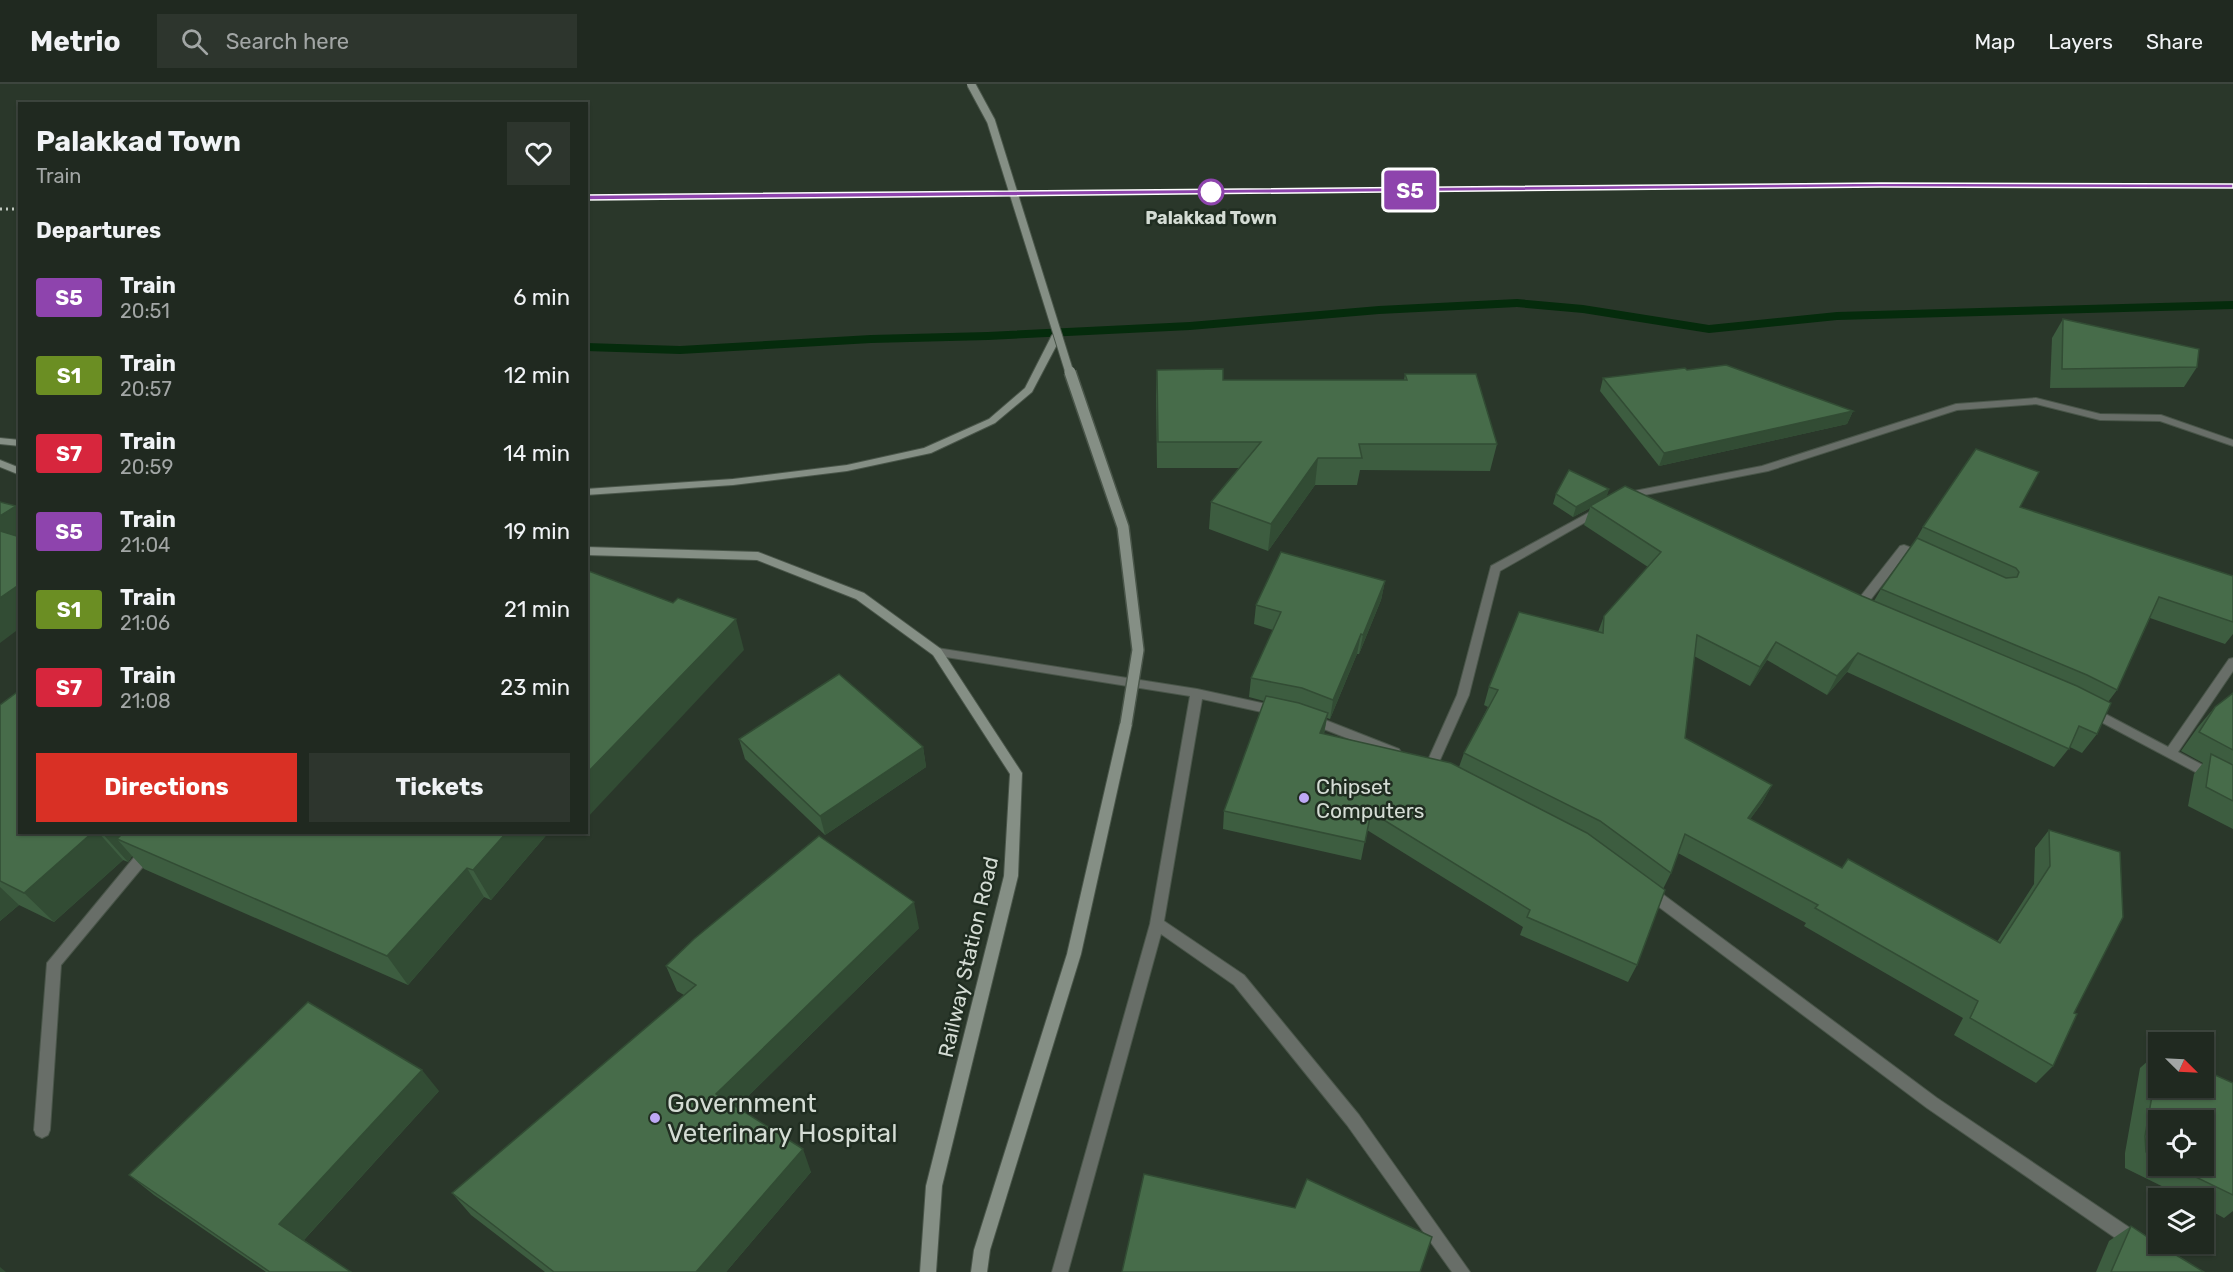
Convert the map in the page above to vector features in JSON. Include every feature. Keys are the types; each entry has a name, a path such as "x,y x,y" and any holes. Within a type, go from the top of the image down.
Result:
{"main road":[{"path":"971,84 991,121 1057,335 1123,526 1137,650 1126,724 1074,954 982,1250 979,1272"},
{"path":"588,492 734,482 847,468 927,451 992,421 1029,390 1057,335"},
{"path":"0,441 18,443"},
{"path":"0,464 18,471"},
{"name":"Railway Station Road","path":"588,551 758,556 860,596 938,652 1016,773 1011,876 934,1185 928,1272"}],"street":[{"path":"938,652 1197,693 1293,714 1437,769 1463,695 1495,569 1623,496 1764,469 1956,407 2036,401 2100,417 2162,418 2233,443"},
{"path":"1623,496 1645,506"},
{"path":"1857,609 1904,549 1936,563"},
{"path":"2170,753 2233,662"},
{"path":"1060,1272 1157,924 1197,693"},
{"path":"2078,704 2233,787"},
{"path":"42,1131 54,963 146,853 169,834"},
{"path":"1632,879 1932,1103 2148,1251"},
{"path":"1157,924 1239,980 1353,1120 1462,1272"}],"building":[{"path":"2063,319 2199,349 2197,367 2062,369"},
{"path":"1726,365 1853,411 1664,453 1603,378"},
{"path":"1223,369 1223,380 1407,380 1405,374 1476,374 1497,444 1359,444 1362,458 1318,458 1271,524 1211,502 1261,442 1158,442 1157,370"},
{"path":"1976,449 2039,472 2020,507 2233,576 2233,622 2159,597 2117,690 2087,675 1881,589 1917,538 2006,578 2017,577 2019,572 2016,568 1923,527"},
{"path":"1569,470 1609,489 1576,507 1556,494"},
{"path":"1625,486 1862,596 2077,686 2111,703 2097,734 2079,726 2069,749 1858,653 1837,676 1776,642 1760,667 1697,635 1685,738 1772,785 1748,818 1842,868 1848,859 2000,943 2050,866 2049,830 2120,852 2123,917 2074,1013 2077,1014 2053,1066 1970,1018 1978,1001 1815,908 1818,905 1685,834 1671,873 1600,821 1464,753 1498,690 1489,687 1519,612 1603,633 1604,616 1661,552 1590,506"},
{"path":"0,502 16,506 0,516"},
{"path":"0,531 18,536 18,585 0,598"},
{"path":"1281,552 1385,581 1333,700 1302,688 1251,678 1281,612 1256,605"},
{"path":"588,571 673,603 678,598 736,619 588,772"},
{"path":"839,674 923,747 820,816 739,739"},
{"path":"18,692 18,834 91,834 24,893 0,881 0,705"},
{"path":"2233,693 2233,750 2199,732 2215,707"},
{"path":"1266,696 1299,703 1328,713 1320,733 1451,763 1587,833 1665,890 1637,965 1527,917 1530,910 1371,812 1365,842 1224,811"},
{"path":"2211,754 2233,765 2233,801 2206,787"},
{"path":"122,834 505,834 473,870 467,868 387,956 117,839"},
{"path":"819,836 914,902 716,1094 803,1149 696,1272 554,1272 452,1193 696,985 666,966 694,939"},
{"path":"308,1002 422,1070 279,1224 351,1272 270,1272 129,1175"},
{"path":"2214,1074 2233,1083 2233,1195 2194,1176 2214,1176 2214,1110 2150,1110 2152,1098 2214,1098"},
{"path":"2148,1119 2148,1153 2145,1136"},
{"path":"1144,1174 1295,1208 1307,1179 1432,1237 1420,1272 1122,1272"},
{"path":"2131,1226 2148,1237 2148,1254 2174,1254 2204,1272 2111,1272"}],"waterway":[{"path":"588,347 680,350 871,339 988,336 1190,326 1379,310 1517,303 1583,309 1709,329 1837,316 2233,305"}],"railway":[{"path":"588,198 1904,185 2233,186"},
{"path":"0,209 18,209"}],"train":[{"name":"S5","path":"588,198 1881,185 2233,186"}],"place":[{"name":"Palakkad Town","path":"1211,192"},
{"name":"Chipset Computers","path":"1304,798"},
{"name":"Government Veterinary Hospital","path":"655,1118"}]}
